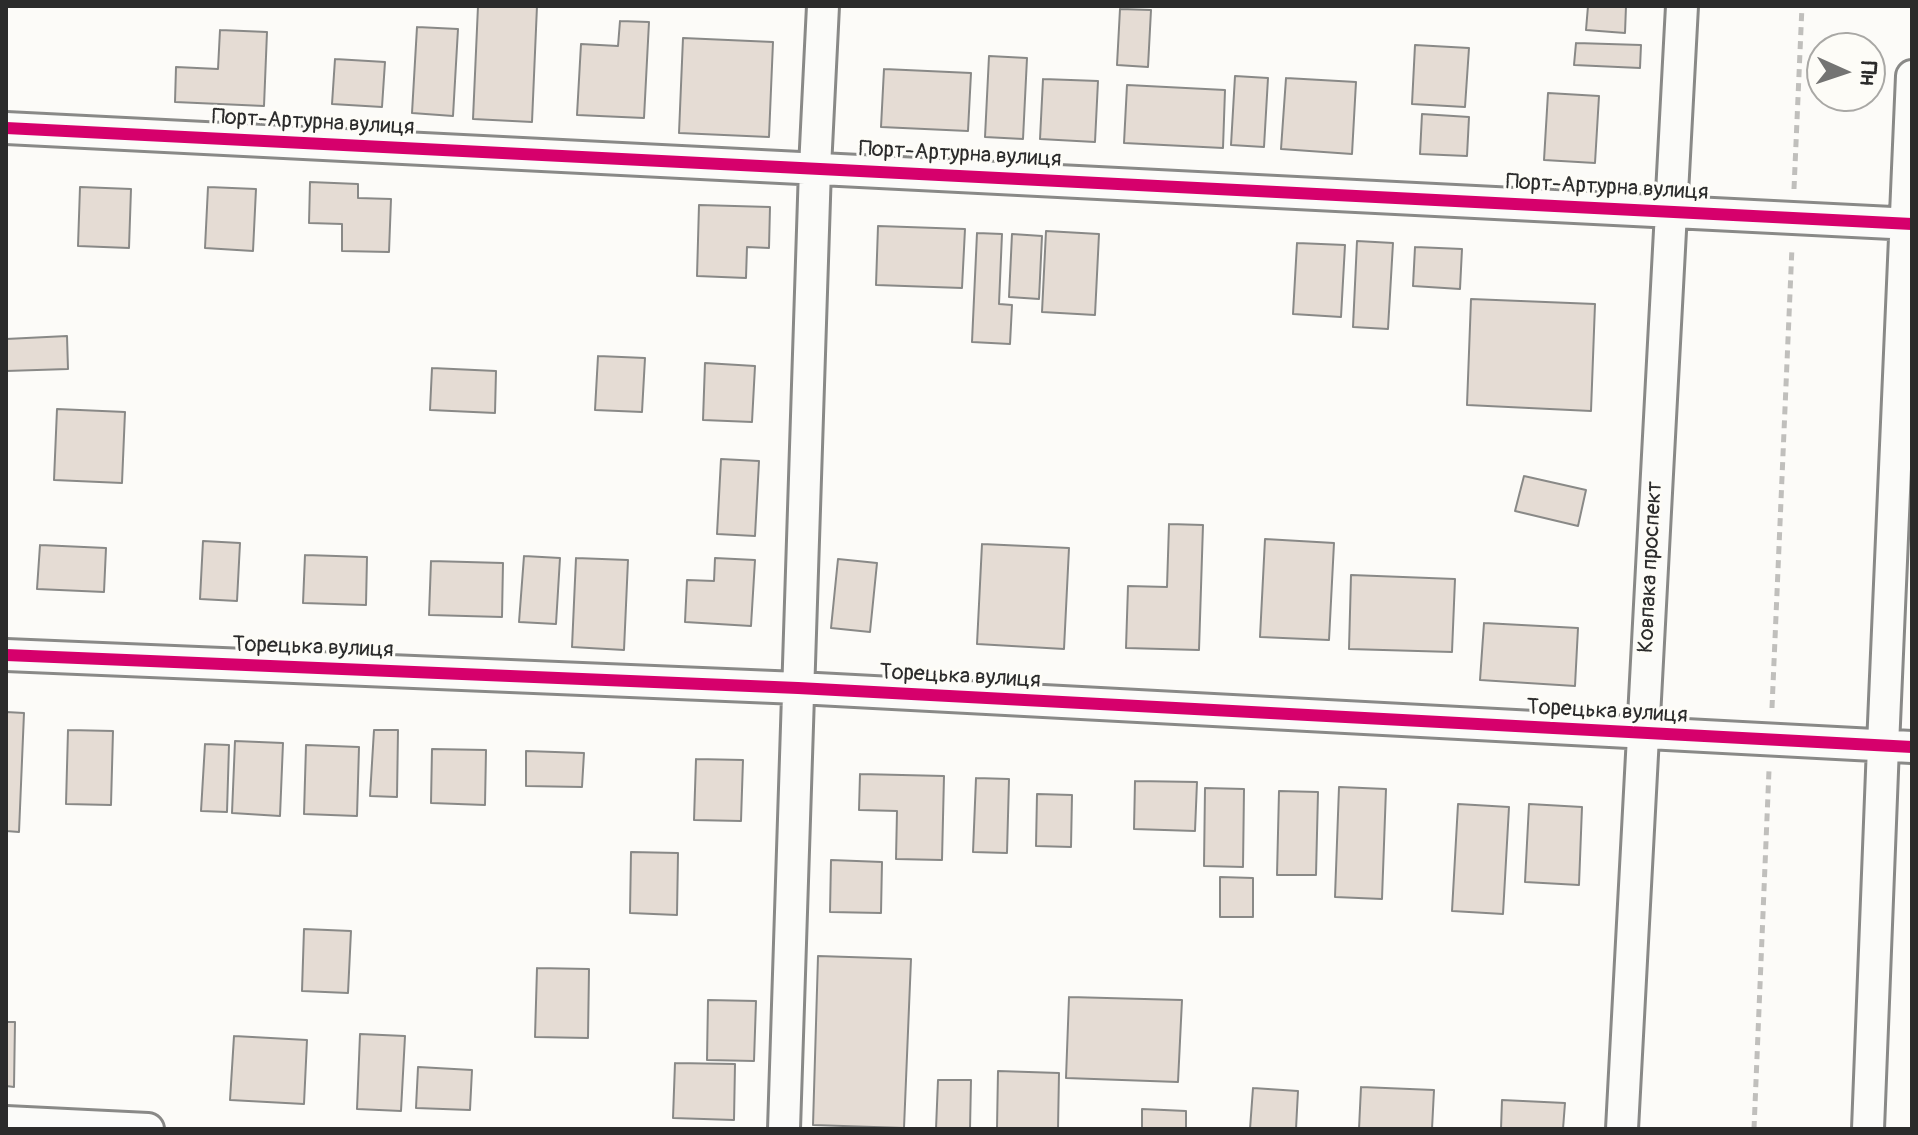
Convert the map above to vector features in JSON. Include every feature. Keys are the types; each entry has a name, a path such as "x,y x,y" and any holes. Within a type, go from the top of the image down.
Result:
{"street":[{"path":"784,1129 823,6"},
{"name":"Ковпака проспект","path":"1622,1129 1682,6"},
{"path":"1868,1129 1897,747 1912,76"},
{"name":"Порт-Артурна вулиця","path":"6,128 1909,224"},
{"name":"Торецька вулиця","path":"6,655 798,688 1897,747"},
{"path":"6,1122 148,1129"}],"path":[{"path":"1754,1129 1802,6"}],"building":[{"path":"478,6 537,6 532,122 473,119"},
{"path":"1588,6 1626,6 1625,33 1586,30"},
{"path":"1120,9 1151,10 1148,67 1117,65"},
{"path":"620,21 649,22 644,118 577,115 581,44 618,46"},
{"path":"417,27 458,29 453,116 412,113"},
{"path":"220,30 267,32 264,106 175,102 176,67 218,69"},
{"path":"683,38 773,42 769,137 679,133"},
{"path":"1576,43 1641,45 1640,68 1574,65"},
{"path":"1415,45 1469,48 1465,107 1412,104"},
{"path":"989,56 1027,58 1023,139 985,137"},
{"path":"335,59 385,62 382,107 332,104"},
{"path":"884,69 971,73 968,131 881,127"},
{"path":"1235,76 1268,78 1264,147 1231,145"},
{"path":"1286,78 1356,82 1352,154 1281,149"},
{"path":"1043,79 1098,81 1095,142 1040,139"},
{"path":"1127,85 1225,90 1223,148 1124,143"},
{"path":"1548,93 1599,96 1595,163 1544,160"},
{"path":"1422,114 1469,117 1467,156 1420,154"},
{"path":"310,182 358,184 358,198 391,199 389,252 342,251 342,224 309,223"},
{"path":"80,187 131,189 129,248 78,246"},
{"path":"208,187 256,189 253,251 205,248"},
{"path":"699,205 770,207 769,248 747,247 746,278 697,276"},
{"path":"878,226 965,229 962,288 876,285"},
{"path":"1046,231 1099,234 1095,315 1042,312"},
{"path":"977,233 1002,234 999,304 1012,305 1010,344 972,342"},
{"path":"1012,234 1042,236 1039,299 1009,297"},
{"path":"1357,241 1393,243 1388,329 1353,327"},
{"path":"1297,243 1345,245 1341,317 1293,314"},
{"path":"1415,247 1462,249 1460,289 1413,286"},
{"path":"1471,299 1595,304 1591,411 1467,405"},
{"path":"67,336 68,369 6,371 6,339"},
{"path":"598,356 645,358 642,412 595,410"},
{"path":"705,363 755,366 752,422 703,420"},
{"path":"432,368 496,371 495,413 430,410"},
{"path":"57,409 125,412 122,483 54,480"},
{"path":"721,459 759,461 755,536 717,534"},
{"path":"1524,476 1586,490 1578,526 1515,511"},
{"path":"1169,524 1203,525 1199,650 1126,648 1128,586 1167,587"},
{"path":"1265,539 1334,543 1329,640 1260,637"},
{"path":"203,541 240,543 237,601 200,599"},
{"path":"982,544 1069,548 1064,649 977,644"},
{"path":"40,545 106,548 104,592 37,589"},
{"path":"305,555 367,557 366,605 303,603"},
{"path":"524,556 560,558 556,624 519,622"},
{"path":"576,558 628,560 624,650 572,647"},
{"path":"715,558 755,560 751,626 685,622 687,580 714,581"},
{"path":"838,559 877,563 870,632 831,628"},
{"path":"431,561 503,563 502,617 429,615"},
{"path":"1351,575 1455,579 1452,652 1349,649"},
{"path":"1484,623 1578,628 1575,686 1480,680"},
{"path":"6,712 24,713 19,832 6,831"},
{"path":"68,730 113,731 111,805 66,804"},
{"path":"374,730 398,730 397,797 370,796"},
{"path":"235,741 283,743 280,816 232,813"},
{"path":"205,744 229,745 227,812 201,811"},
{"path":"306,745 359,747 357,816 304,814"},
{"path":"432,749 486,750 485,805 431,803"},
{"path":"526,751 584,753 582,787 526,786"},
{"path":"696,759 743,760 741,821 694,820"},
{"path":"860,774 944,776 942,860 896,859 897,811 859,810"},
{"path":"976,778 1009,779 1007,853 973,852"},
{"path":"1135,781 1197,782 1195,831 1134,829"},
{"path":"1339,787 1386,789 1382,899 1335,897"},
{"path":"1205,788 1244,789 1243,867 1204,866"},
{"path":"1279,791 1318,792 1316,875 1277,875"},
{"path":"1037,794 1072,795 1071,847 1036,846"},
{"path":"1458,804 1509,807 1503,914 1452,911"},
{"path":"1529,804 1582,807 1579,885 1525,882"},
{"path":"631,852 678,853 677,915 630,913"},
{"path":"831,860 882,862 881,913 830,912"},
{"path":"1220,877 1253,878 1253,917 1220,917"},
{"path":"304,929 351,931 348,993 302,991"},
{"path":"818,956 911,959 904,1128 813,1125"},
{"path":"537,968 589,969 588,1038 535,1037"},
{"path":"1069,997 1182,1000 1178,1082 1066,1078"},
{"path":"708,1000 756,1001 754,1061 707,1060"},
{"path":"6,1022 15,1022 14,1087 6,1086"},
{"path":"360,1034 405,1036 401,1111 357,1109"},
{"path":"234,1036 307,1040 304,1104 230,1100"},
{"path":"675,1063 735,1064 734,1120 673,1118"},
{"path":"418,1067 472,1070 470,1110 416,1108"},
{"path":"998,1071 1059,1073 1058,1129 997,1128"},
{"path":"938,1080 971,1080 970,1129 936,1129"},
{"path":"1361,1087 1434,1090 1432,1129 1359,1129"},
{"path":"1253,1088 1298,1091 1296,1129 1250,1129"},
{"path":"1502,1100 1565,1103 1563,1129 1501,1129"},
{"path":"1142,1109 1186,1111 1186,1129 1142,1129"}],"cycle path":[{"path":"6,128 1912,224"},
{"path":"6,655 798,688 1912,747"}]}
